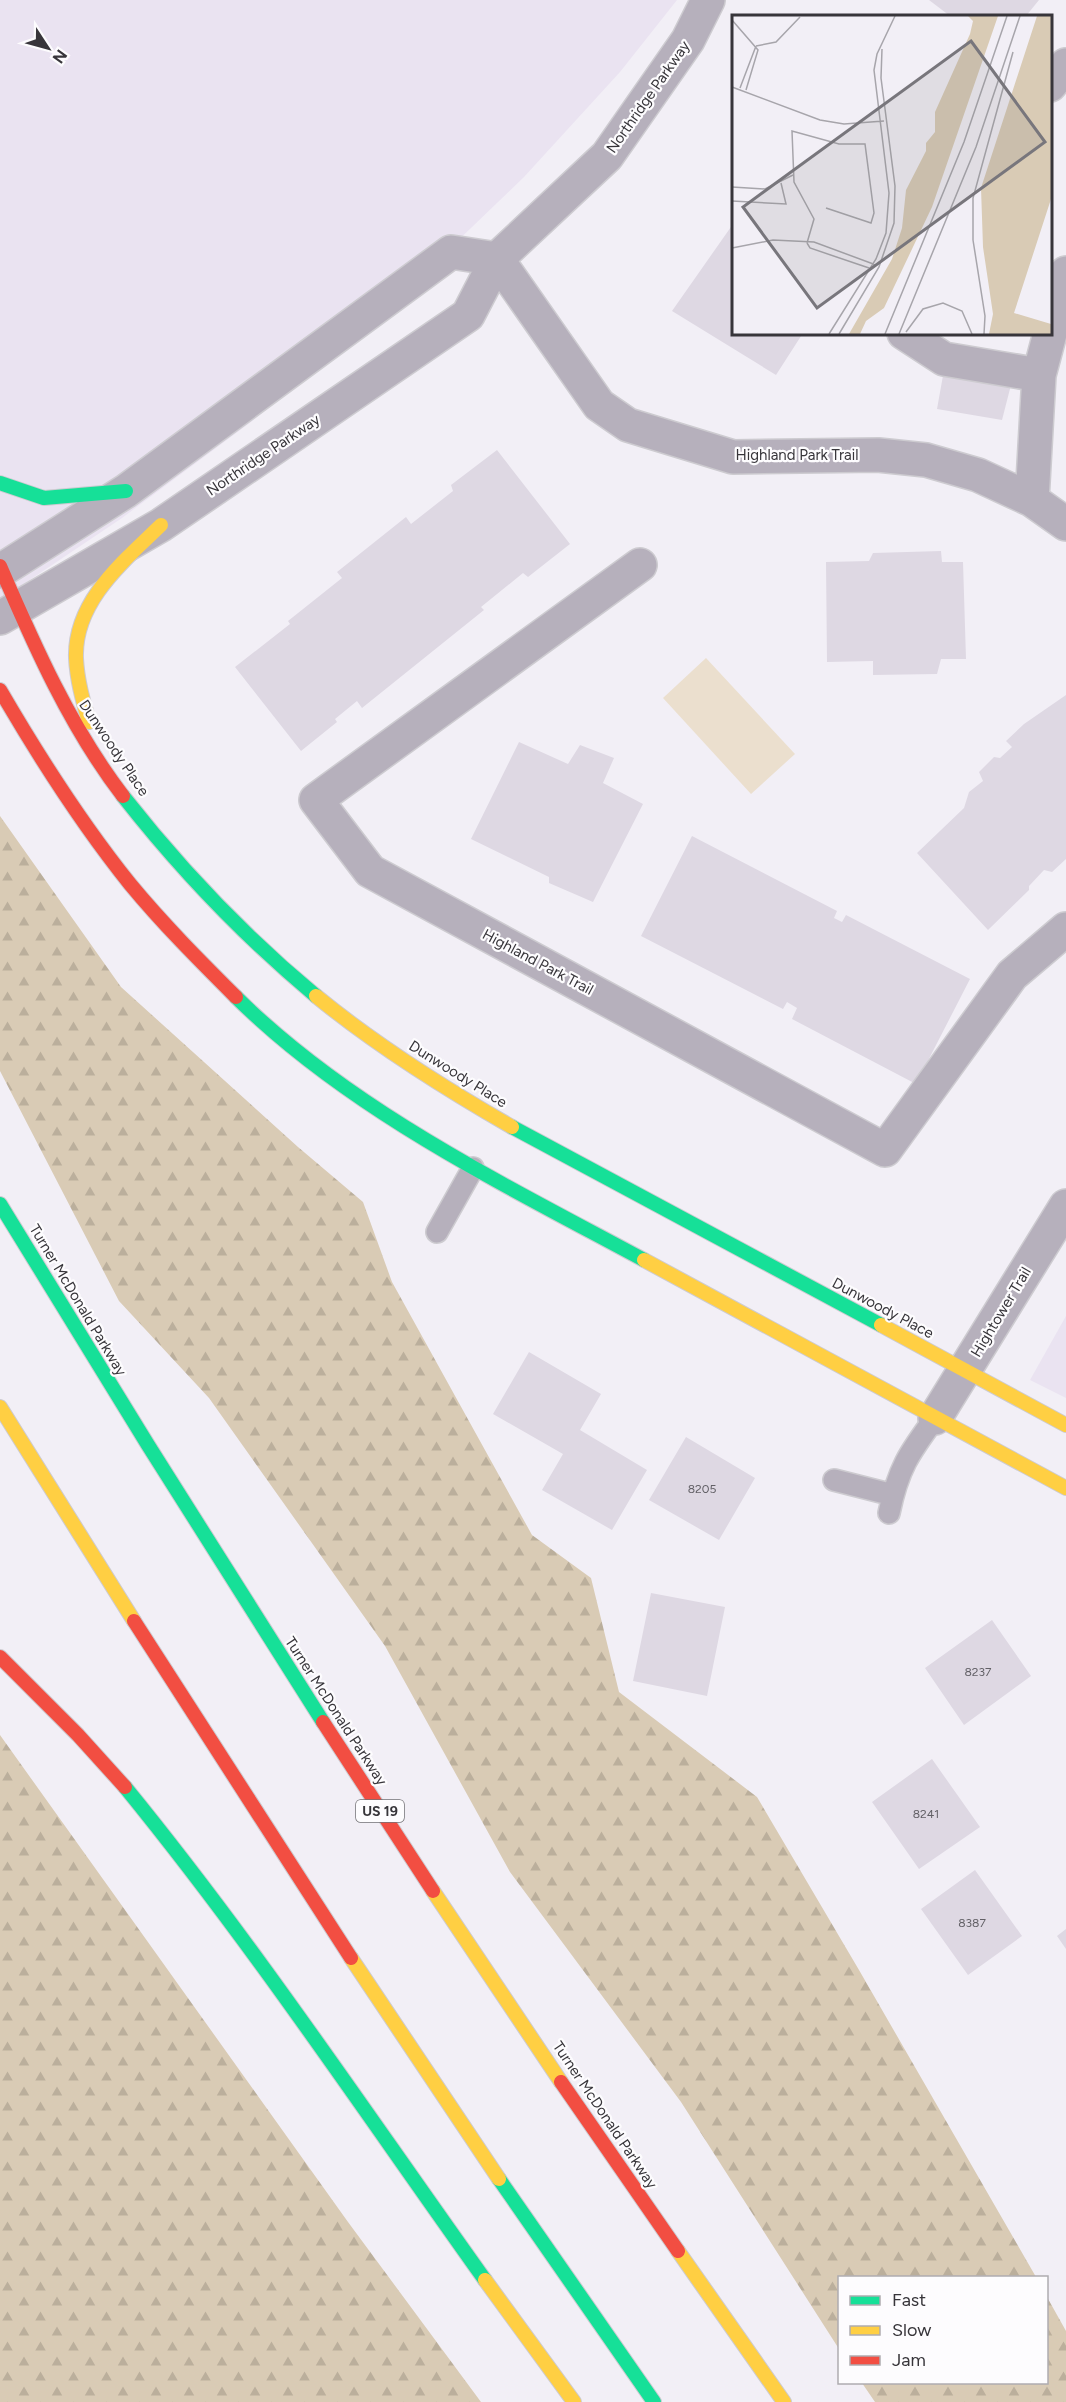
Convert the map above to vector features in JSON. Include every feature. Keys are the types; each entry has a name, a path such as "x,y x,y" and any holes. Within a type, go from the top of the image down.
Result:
{"main road":[{"path":"0,483 44,498 126,491"},
{"path":"104,766 75,672 74,651 78,625 90,600 110,574 160,525"},
{"name":"Dunwoody Place","path":"1,569 9,613 104,766 166,849 215,903 269,955 369,1037 475,1106 1066,1425"},
{"path":"0,690 32,748 70,806 123,878 196,958 270,1029 363,1100 473,1168 1066,1488"},
{"name":"Turner McDonald Parkway","path":"0,1204 180,1500 403,1847 622,2170 784,2402"},
{"path":"0,1407 197,1723 321,1915 654,2402"},
{"path":"0,1657 53,1709 113,1774 199,1879 574,2402"}],"street":[{"name":"Northridge Parkway","path":"9,613 160,525 468,315 497,259 607,156 688,40 708,0"},
{"path":"1051,84 1066,65"},
{"path":"1,569 126,491 451,252 497,259"},
{"name":"Highland Park Trail","path":"497,259 599,405 628,425 733,457 878,455 926,460 978,475 1032,500 1066,524"},
{"path":"1051,330 1066,273"},
{"path":"906,334 944,359 1039,375"},
{"path":"1032,500 1039,375 1050,334"},
{"name":"Highland Park Trail","path":"640,566 316,800 370,871 885,1150 1012,975 1066,929"},
{"name":"Hightower Trail","path":"935,1418 1066,1206"}],"lane":[{"path":"437,1232 473,1168"},
{"path":"834,1480 891,1504 908,1454 935,1418"}],"shaded area":[{"path":"0,0 677,0 620,72 524,177 395,301 251,422 122,518 0,600"},
{"path":"706,658 795,754 751,794 663,698"},
{"path":"1066,1316 1066,1398 1030,1380"}],"green space":[{"path":"0,816 121,987 298,1147 363,1202 392,1282 532,1535 591,1578 619,1692 757,1797 1035,2276 838,2276 838,2347 681,2102 510,1872 385,1646 209,1398 119,1301 0,1071"},
{"path":"0,1735 348,2222 481,2402 0,2402"},
{"path":"1048,2299 1066,2331 1066,2402 875,2402 863,2384 1048,2384"}],"building":[{"path":"929,0 1039,0 1027,15 949,15"},
{"path":"732,225 732,334 802,334 776,375 672,311"},
{"path":"944,370 1012,381 1002,420 937,409"},
{"path":"497,450 570,544 528,577 523,573 481,607 484,610 362,708 357,701 335,719 337,722 301,751 235,667 290,624 288,621 342,578 337,572 406,517 411,524 453,491 451,485"},
{"path":"941,551 942,562 963,562 966,659 941,659 937,674 873,675 873,661 827,662 826,562 869,561 873,553"},
{"path":"1066,695 1066,859 1052,872 1044,870 1029,886 1029,890 988,930 917,853 964,808 969,792 983,781 979,772 994,757 1000,758 1012,747 1006,741 1024,724"},
{"path":"519,742 568,764 580,745 614,758 603,783 643,804 593,902 549,883 549,877 471,839"},
{"path":"692,836 837,911 834,918 842,922 846,915 970,979 916,1084 792,1019 797,1008 787,1002 783,1009 641,936"},
{"path":"529,1352 601,1394 580,1430 647,1470 612,1530 542,1490 563,1454 493,1414"},
{"path":"686,1437 755,1478 719,1540 649,1500"},
{"path":"651,1593 725,1607 707,1696 633,1681"},
{"path":"992,1620 1031,1676 964,1725 925,1668"},
{"path":"932,1759 980,1827 919,1869 872,1802"},
{"path":"975,1870 1022,1936 968,1975 921,1909"},
{"path":"1066,1929 1066,1949 1057,1936"}],"traffic: fast":[{"path":"0,483 44,498 126,491"},
{"path":"123,796 214,901 316,996"},
{"path":"236,997 281,1038 328,1075 379,1110 484,1174 644,1260"},
{"path":"512,1127 881,1325"},
{"path":"0,1204 148,1445 323,1722"},
{"path":"125,1787 219,1907 485,2280"},
{"path":"499,2179 654,2402"}],"traffic: slow":[{"path":"89,722 79,682 76,658 83,618 92,600 117,568 161,525"},
{"path":"316,996 411,1066 512,1127"},
{"path":"644,1260 1066,1488"},
{"path":"881,1325 1066,1425"},
{"path":"0,1407 134,1621"},
{"path":"433,1891 561,2082"},
{"path":"351,1958 499,2179"},
{"path":"678,2251 784,2402"},
{"path":"485,2280 574,2402"}],"traffic: jam":[{"path":"0,566 54,685 86,742 123,796"},
{"path":"0,690 61,789 112,861 155,913 236,997"},
{"path":"134,1621 351,1958"},
{"path":"0,1657 78,1735 125,1787"},
{"path":"323,1722 433,1891"},
{"path":"561,2082 678,2251"}]}
